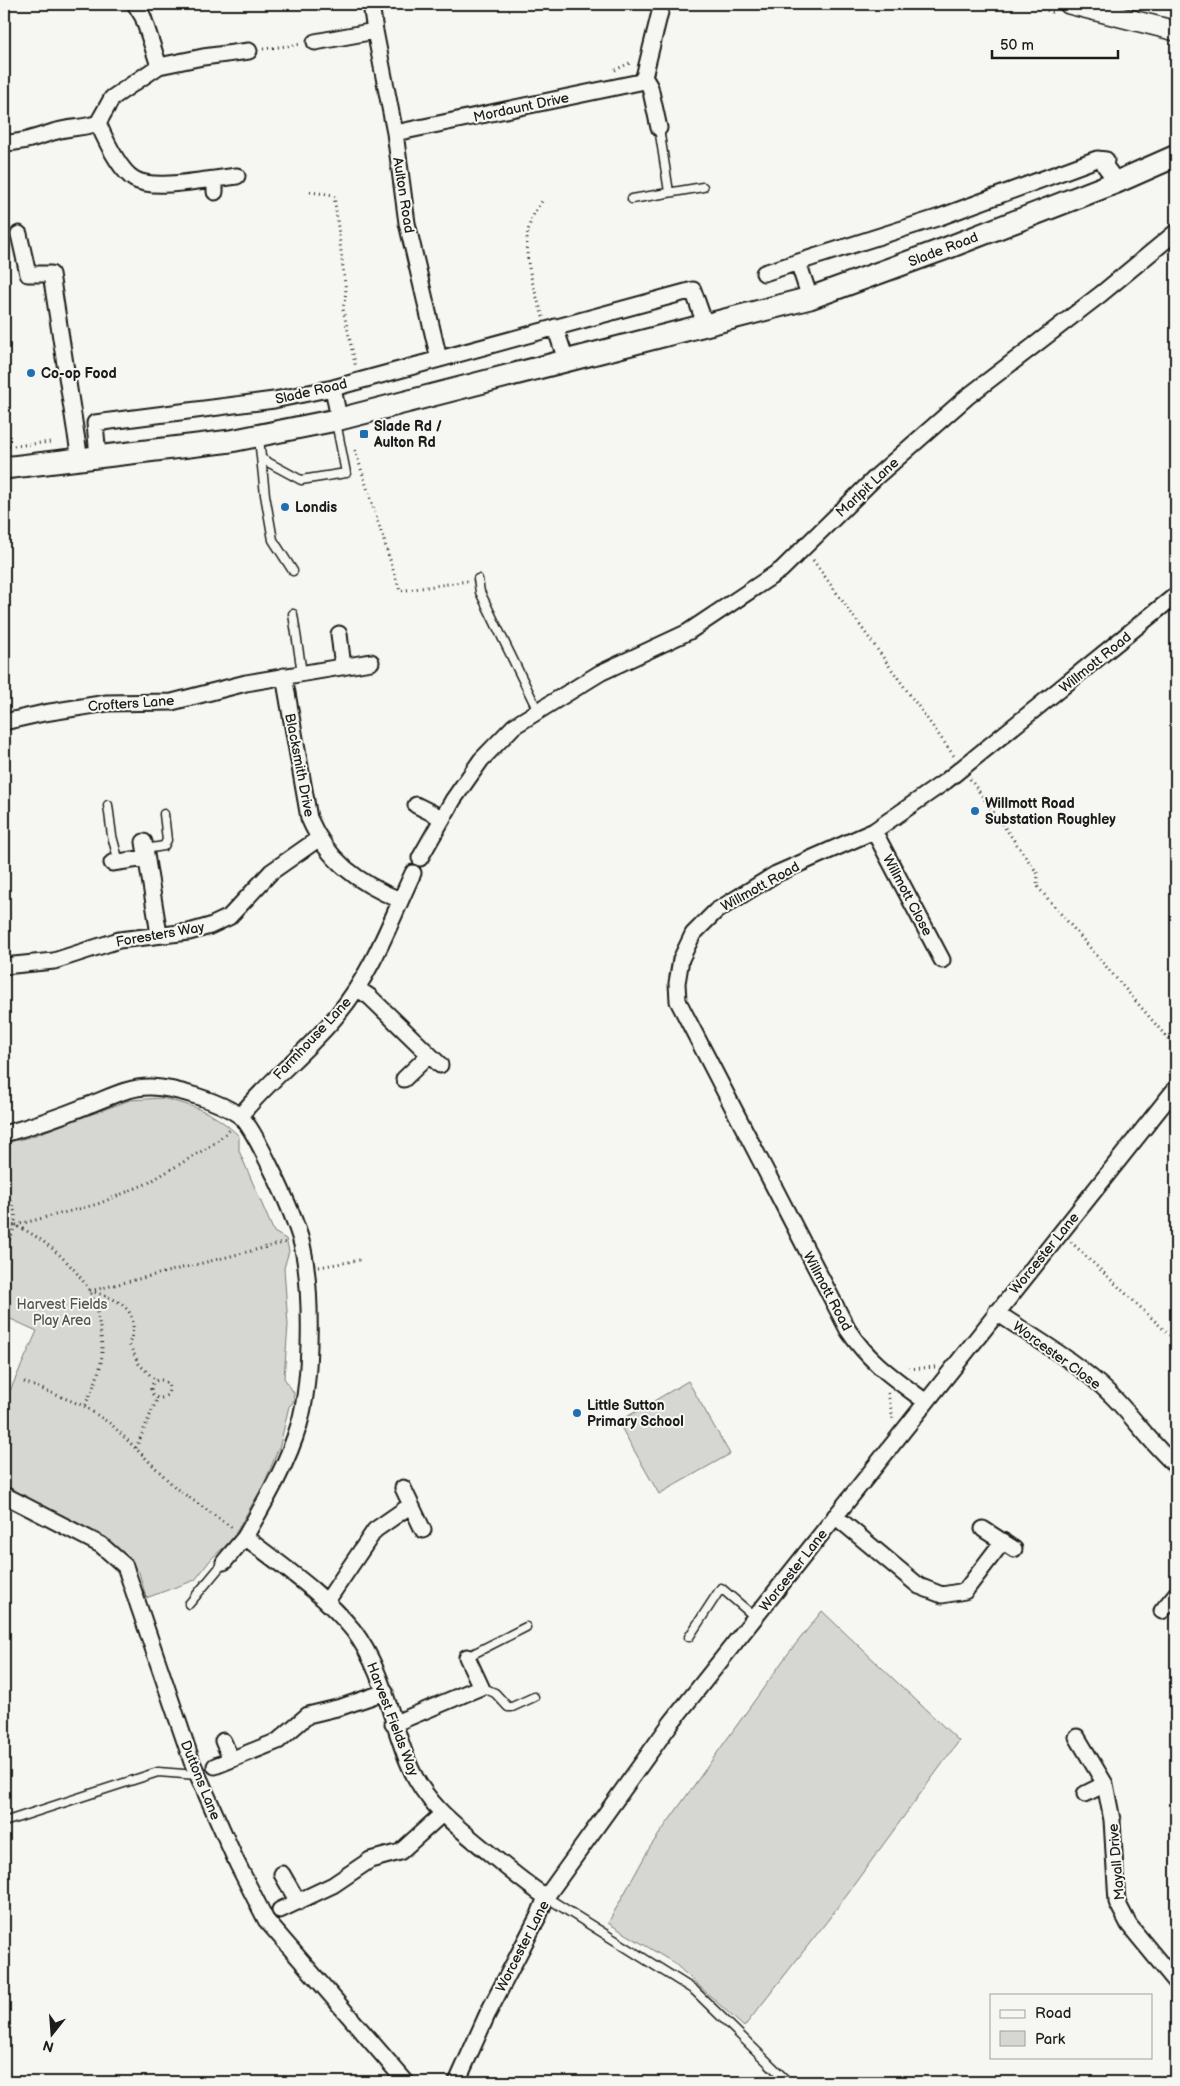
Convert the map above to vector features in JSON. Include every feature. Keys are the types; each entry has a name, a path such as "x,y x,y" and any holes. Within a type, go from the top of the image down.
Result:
{"main road":[{"name":"Slade Road","path":"4,468 89,459 258,435 338,419 810,298 1116,182 1176,156"}],"street":[{"path":"135,4 143,17 159,66"},
{"name":"Aulton Road","path":"371,4 374,30 395,133 408,222 439,359"},
{"path":"658,128 650,87 644,77 662,4"},
{"path":"1069,4 1176,31"},
{"path":"315,42 374,30"},
{"path":"4,143 20,143 58,131 86,128 98,123 112,98 159,66 203,57 249,51"},
{"name":"Mordaunt Drive","path":"395,133 635,84 644,77"},
{"path":"98,123 107,143 132,178 153,184 215,185 238,176"},
{"path":"764,273 940,217 1097,159 1106,160 1105,166 1116,182"},
{"name":"Marlpit Lane","path":"420,858 442,818 481,760 514,726 600,674 688,632 781,570 877,476 968,397 1101,294 1176,232"},
{"path":"19,234 28,274 51,274 77,439 89,459"},
{"path":"798,262 810,298"},
{"name":"Slade Road","path":"89,459 95,423 274,400 333,388 693,290 704,324"},
{"path":"551,328 566,360"},
{"path":"333,388 338,419"},
{"name":"Willmott Road","path":"926,1402 869,1358 848,1330 678,1001 677,983 681,959 693,934 716,911 776,874 874,831 962,768 1176,595"},
{"path":"339,634 343,667"},
{"name":"Crofters Lane","path":"4,722 44,712 107,703 172,702 284,676 371,662"},
{"name":"Blacksmith Drive","path":"284,676 308,818 318,839 349,872 377,891 400,900"},
{"path":"416,805 442,818"},
{"name":"Willmott Close","path":"874,831 942,960"},
{"name":"Foresters Way","path":"4,966 54,961 119,940 190,932 210,926 229,917 271,872 318,839"},
{"path":"116,862 145,850 159,934"},
{"name":"Farmhouse Lane","path":"240,1116 254,1099 338,1015 358,989 374,962 413,873"},
{"path":"358,989 370,997 434,1060 404,1080"},
{"path":"4,1134 35,1126 127,1090 148,1086 173,1089 198,1097 240,1116 263,1152 287,1200 300,1239 308,1310 306,1391 299,1424 287,1459 244,1536 224,1562"},
{"name":"Worcester Lane","path":"457,2082 487,2015 539,1915 546,1897 671,1723 1176,1088"},
{"name":"Worcester Close","path":"996,1312 1084,1372 1109,1393 1160,1452 1176,1466"},
{"path":"403,1488 422,1530"},
{"name":"Duttons Lane","path":"4,1495 101,1545 125,1566 197,1775 237,1863 266,1920 406,2082"},
{"path":"327,1601 375,1530 411,1505"},
{"path":"835,1516 919,1586 942,1594 965,1591 1008,1545 983,1529"},
{"name":"Harvest Fields Way","path":"244,1536 327,1601 364,1646 385,1692 393,1724 421,1789 441,1815 528,1886 546,1897"},
{"path":"1162,1611 1176,1594"},
{"path":"393,1724 481,1687 467,1657"},
{"path":"215,1766 278,1741 308,1715 341,1707 385,1692"},
{"name":"Mayall Drive","path":"1077,1737 1105,1784 1112,1820 1117,1902 1129,1925 1176,1982"},
{"path":"223,1741 231,1759"},
{"path":"1085,1794 1105,1784"},
{"path":"280,1910 333,1885 370,1860 400,1852 441,1815"},
{"path":"282,1874 298,1902"}],"lane":[{"path":"658,128 669,192"},
{"path":"632,199 703,188"},
{"path":"262,459 301,480 346,473 338,419"},
{"path":"258,435 265,495 273,540 293,571"},
{"path":"478,579 480,592 538,712"},
{"path":"294,614 309,672"},
{"path":"108,805 116,862"},
{"path":"145,850 164,846 167,840 164,814"},
{"path":"189,1604 224,1562"},
{"path":"689,1637 721,1588 755,1617"},
{"path":"467,1657 526,1627"},
{"path":"481,1687 495,1693 508,1707 534,1697"},
{"path":"4,1822 158,1772 197,1775"},
{"path":"546,1897 694,1990 788,2082"}],"path":[{"path":"249,51 315,42"},
{"path":"607,73 637,60"},
{"path":"310,192 334,195 346,292 343,309 358,381"},
{"path":"544,199 534,210 526,235 532,279 551,328"},
{"path":"4,447 77,439"},
{"path":"354,445 400,591 478,579"},
{"path":"804,548 1038,874 1037,886 1176,1048"},
{"path":"16,1225 98,1204 148,1183 212,1145 227,1134 240,1116"},
{"path":"4,1193 13,1210 16,1225 4,1251"},
{"path":"4,1222 16,1225 58,1252 90,1291 100,1326 102,1352 97,1379 84,1406"},
{"path":"1061,1232 1176,1340"},
{"path":"90,1291 300,1239"},
{"path":"304,1270 360,1260"},
{"path":"90,1291 112,1297 126,1307 134,1322 134,1332 129,1344 139,1364 156,1381 165,1381 168,1384 169,1393 165,1398 157,1399 152,1395 151,1386 156,1381"},
{"path":"24,1382 84,1406 112,1425 160,1474 244,1536"},
{"path":"136,1448 157,1399"}],"green space":[{"name":"Harvest Fields Play Area","path":"162,1098 204,1111 221,1121 239,1136 239,1151 274,1232 286,1239 289,1251 284,1268 288,1325 284,1378 294,1393 293,1403 289,1406 280,1445 264,1484 231,1541 212,1558 195,1580 146,1598 139,1572 111,1546 4,1489 4,1404 37,1331 4,1316 4,1143 30,1137 130,1100"},
{"path":"688,1381 730,1454 659,1494 618,1422"},
{"path":"822,1611 959,1741 828,1920 744,2027 674,1963 608,1923 650,1847 787,1655"}],"place":[{"name":"Co-op Food","path":"31,373"},
{"name":"Slade Rd / Aulton Rd","path":"364,434"},
{"name":"Londis","path":"285,507"},
{"name":"Willmott Road Substation Roughley","path":"975,811"},
{"name":"Little Sutton Primary School","path":"577,1413"}]}
